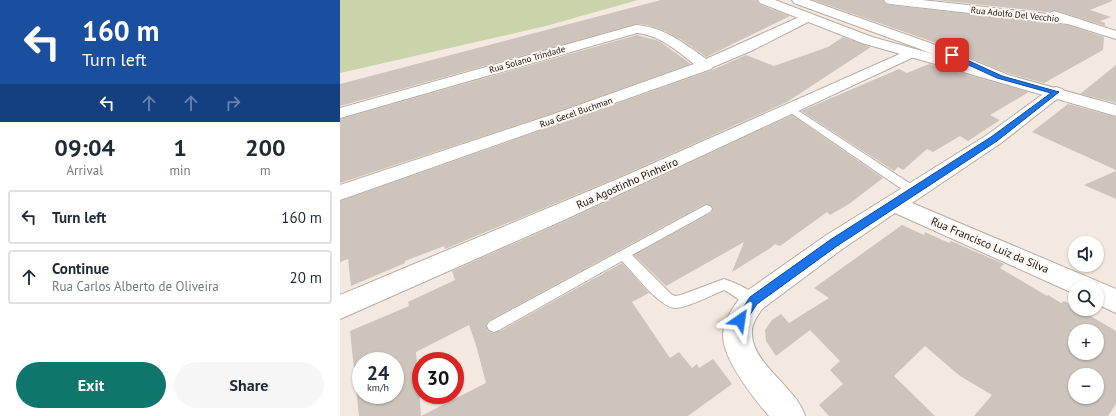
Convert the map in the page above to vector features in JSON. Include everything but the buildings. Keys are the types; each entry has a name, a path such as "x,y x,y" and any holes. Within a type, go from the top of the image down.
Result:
{"street":[{"path":"764,0 806,18 867,40 1056,92 1116,111"},
{"path":"798,0 932,47 1000,77"},
{"name":"Rua Adolfo Del Vecchio","path":"890,0 1068,20"},
{"path":"1016,2 1116,35"},
{"name":"Rua Gecel Buchman","path":"340,193 706,66 743,50 806,18"},
{"name":"Rua Solano Trindade","path":"340,113 636,29 645,29 662,36 706,66"},
{"name":"Rua Agostinho Pinheiro","path":"340,307 512,234 911,53"},
{"path":"790,416 746,361 738,338 740,320 753,301 833,243 994,139 1056,92"},
{"name":"Rua Francisco Luiz da Silva","path":"894,204 1070,280"},
{"path":"1104,295 1116,300"}],"lane":[{"path":"790,109 913,191"},
{"path":"494,326 624,256 706,209"},
{"path":"624,256 666,298 674,302 682,301 724,284 734,288 753,301"}],"green space":[{"path":"340,0 638,0 546,26 340,73"}],"route":[{"path":"740,320 753,301 833,243 994,139 1056,92 1000,77 952,55"}]}
